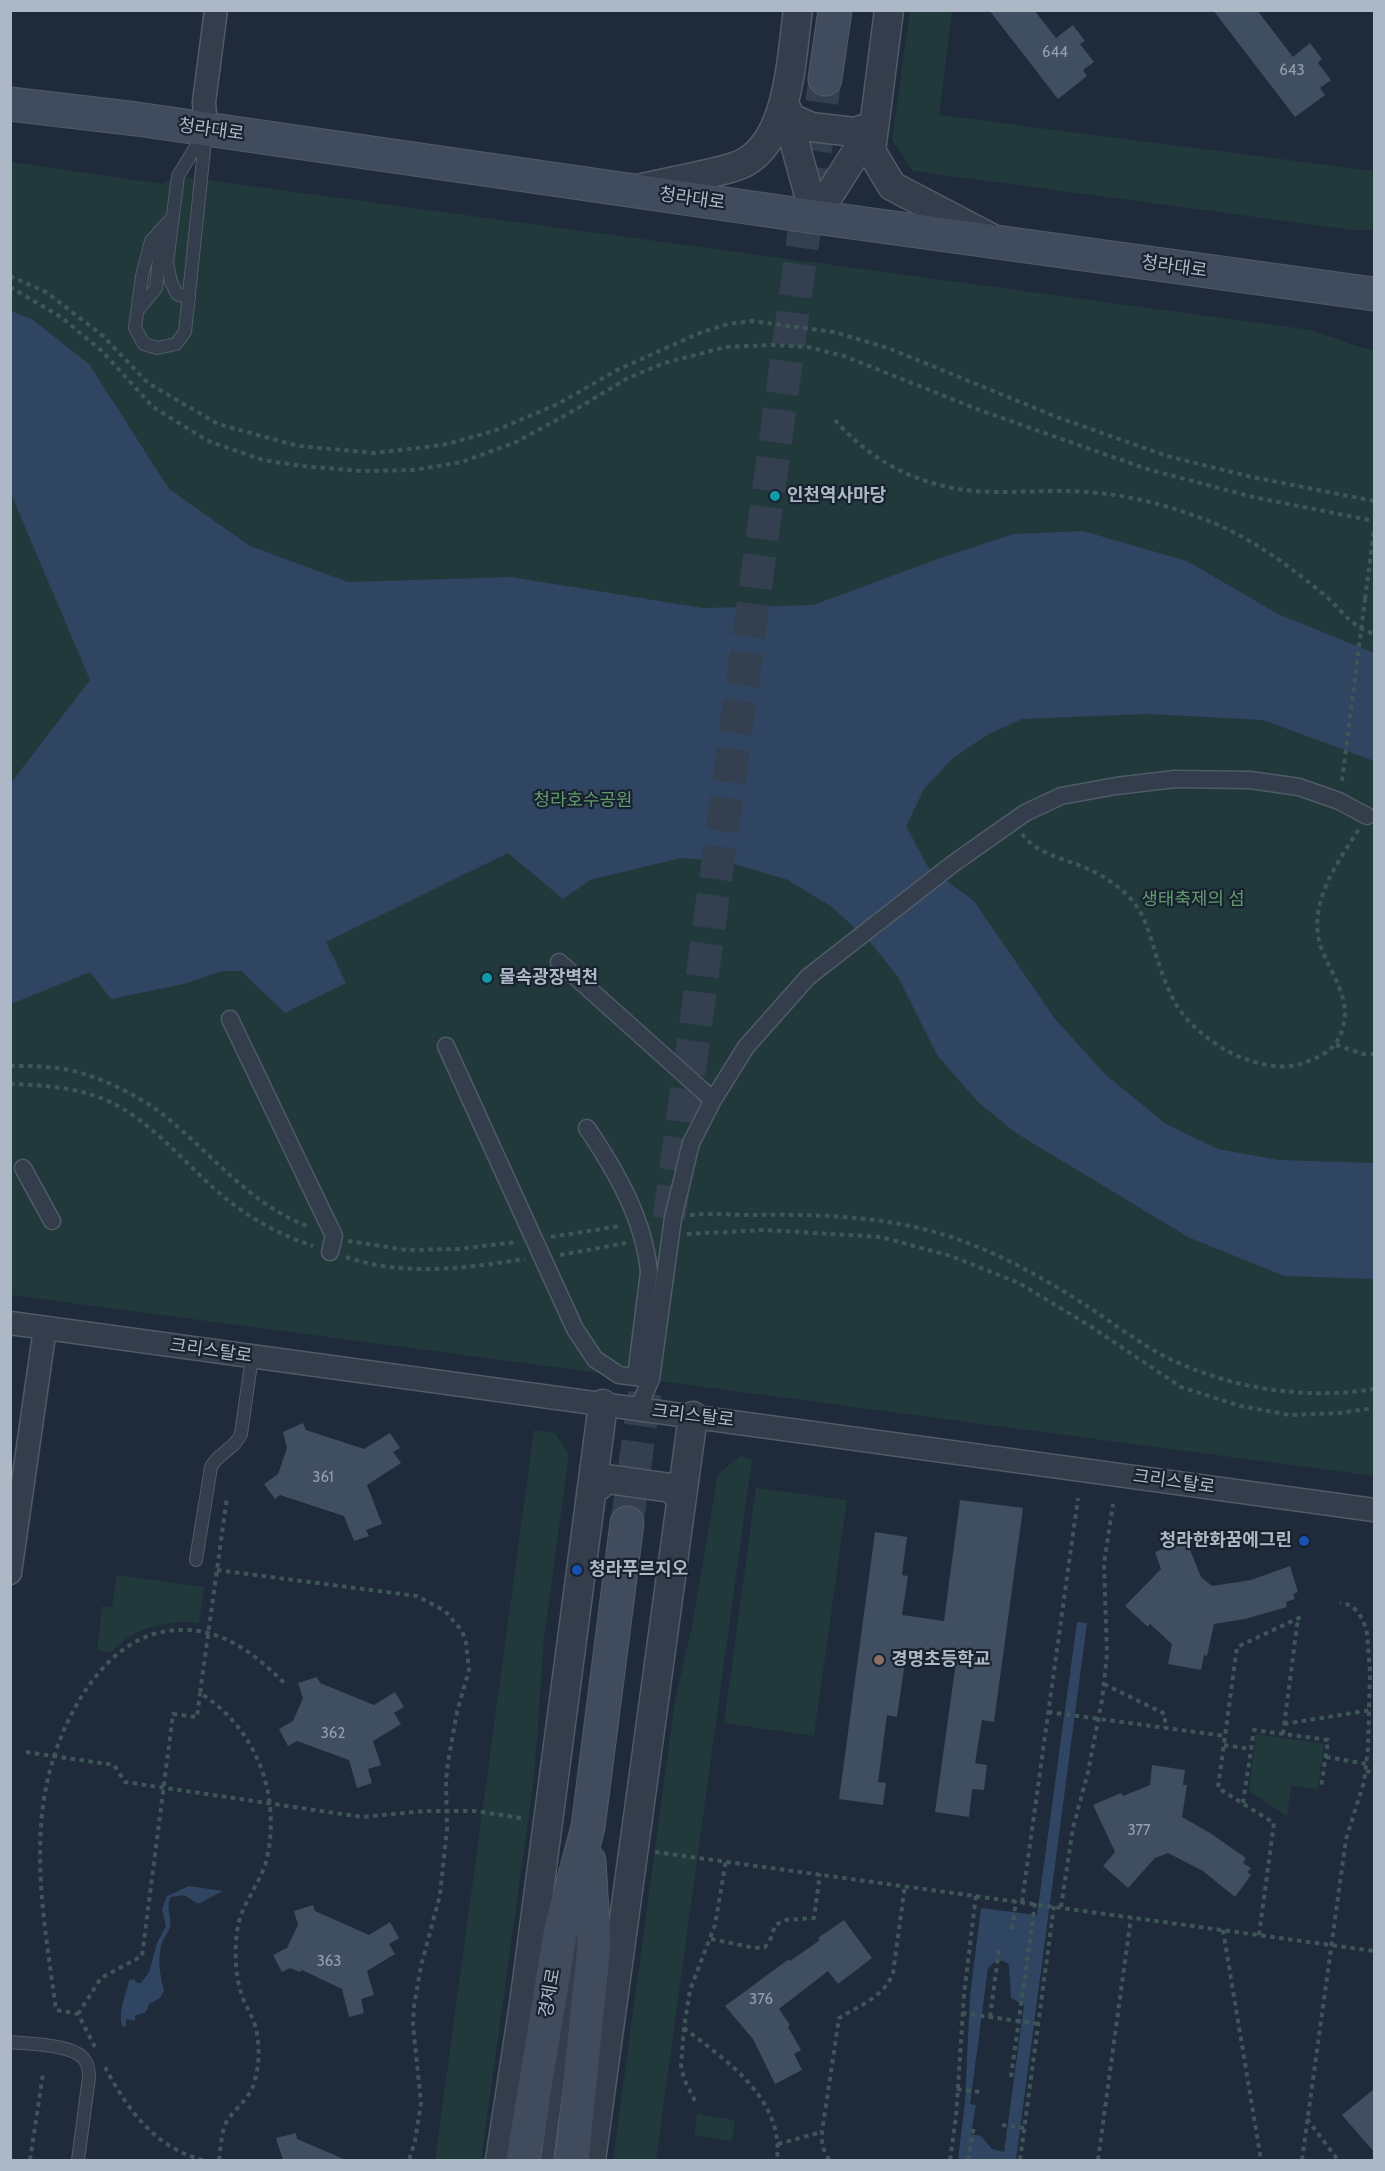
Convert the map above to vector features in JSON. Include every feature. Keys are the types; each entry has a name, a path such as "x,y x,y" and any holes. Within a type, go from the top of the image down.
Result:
{"main road":[{"path":"825,79 835,10"},
{"name":"청라대로","path":"10,104 1374,294"},
{"name":"경제로","path":"523,2160 561,1928 588,1840 627,1523"},
{"name":"경제로","path":"572,2160 594,1945 588,1840"}],"street":[{"path":"206,130 204,102 216,10"},
{"path":"630,190 739,165 755,156 768,142 784,104 798,10"},
{"path":"889,10 871,151 892,186 1001,243"},
{"path":"784,104 791,118 811,127 854,132 873,126"},
{"path":"784,104 815,217"},
{"path":"815,217 873,126"},
{"path":"638,1409 673,1218 691,1143 713,1100 746,1047 808,977 954,862 1025,813 1061,796 1175,779 1250,780 1299,787 1339,801 1367,816"},
{"path":"559,962 713,1100"},
{"path":"230,1019 334,1236 330,1252"},
{"path":"446,1046 574,1329 595,1359 619,1375 643,1378"},
{"path":"587,1128 608,1160 627,1196 647,1258 649,1272 643,1378"},
{"path":"23,1168 52,1221"},
{"name":"크리스탈로","path":"10,1323 1374,1510"},
{"path":"10,1573 17,1483 45,1328"},
{"path":"500,2160 524,2004 603,1404"},
{"path":"591,2160 693,1416"},
{"path":"591,1492 607,1479 671,1488 681,1498"}],"lane":[{"path":"189,298 177,294 171,282 167,263 178,176 206,130"},
{"path":"172,219 151,241 142,276 135,328 144,344 158,348 176,344 185,332 206,130"},
{"path":"196,1560 211,1467 215,1459 236,1445 241,1434 252,1357"},
{"path":"547,2160 588,1840"},
{"path":"10,2042 62,2048 83,2058 88,2066 89,2077 78,2160"}],"path":[{"path":"10,276 46,292 103,336 148,383 218,424 298,446 375,453 443,445 494,431 558,404 617,370 702,332 728,324 752,321 834,332 888,348 1057,417 1167,456 1252,477 1374,501"},
{"path":"10,287 61,317 102,351 153,407 208,441 263,460 360,471 414,470 462,462 516,442 628,378 664,363 726,347 773,345 808,347 844,356 982,411 1146,469 1252,497 1374,521"},
{"path":"835,420 855,442 903,474 937,484 973,491 1085,492 1128,496 1212,522 1263,549 1323,594 1349,622 1374,634"},
{"path":"1342,781 1374,530"},
{"path":"1012,822 1025,839 1044,852 1111,881 1129,897 1146,921 1156,957 1177,1006 1207,1038 1238,1057 1270,1067 1296,1066 1322,1055 1336,1045 1344,1027 1345,1011 1342,992 1321,948 1317,920 1323,893 1338,862 1367,816"},
{"path":"1336,1045 1363,1054 1374,1054"},
{"path":"78,2014 101,1978 142,1956 173,1714 197,1717 227,1497"},
{"path":"1022,1902 1078,1498"},
{"path":"1061,1907 1073,1828 1088,1772 1104,1684 1107,1654 1104,1564 1113,1504"},
{"path":"217,1570 403,1593 432,1603 454,1619 466,1642 469,1671 457,1712 448,1762 445,1854 440,1895 421,1966 414,2006 421,2103 415,2141 409,2160"},
{"path":"1302,2160 1346,1839 1366,1771 1371,1710 1369,1649 1363,1620 1350,1605 1340,1603"},
{"path":"1259,1935 1274,1823 1218,1788 1237,1647 1301,1617 1283,1734"},
{"path":"78,2014 56,2010 41,1900 40,1834 54,1756 73,1712 94,1678 113,1658 133,1642 165,1631 196,1629 227,1640 256,1657 286,1685"},
{"path":"1104,1684 1165,1714 1165,1728"},
{"path":"200,1693 225,1710 246,1737 261,1766 271,1804 267,1859 243,1908 237,1932 237,1976 244,2002 255,2024 259,2053 258,2068 255,2084 249,2097 227,2121 219,2160"},
{"path":"1284,1724 1371,1710"},
{"path":"1048,1712 1225,1736"},
{"path":"1243,1803 1254,1730 1328,1740 1322,1788"},
{"path":"1224,1745 1251,1749"},
{"path":"26,1752 114,1765 124,1782 362,1817 424,1811 475,1811 521,1818"},
{"path":"1326,1757 1367,1764"},
{"path":"1366,1771 1374,1773"},
{"path":"649,1851 1374,1951"},
{"path":"694,2101 684,2079 681,2065 684,2028 690,1990 711,1940 720,1903 726,1860"},
{"path":"711,1940 755,1948 765,1947 775,1925 786,1920 814,1918 820,1874"},
{"path":"829,2160 822,2146 822,2132 839,2018 882,1992 889,1984 893,1973 905,1885"},
{"path":"950,2160 959,2090 976,1895"},
{"path":"1012,1929 1016,1901"},
{"path":"1011,2077 1035,1904"},
{"path":"1020,2160 1054,1906"},
{"path":"1098,2160 1131,1917"},
{"path":"1224,1930 1261,2160"},
{"path":"990,2017 999,1949"},
{"path":"78,2014 98,2054"},
{"path":"964,2014 1038,2024"},
{"path":"684,2028 731,2066 763,2099 771,2114 778,2144 777,2160"},
{"path":"102,2062 134,2114 145,2127 185,2156 203,2160"},
{"path":"30,2160 43,2074"},
{"path":"959,2090 977,2091"},
{"path":"1307,2119 1338,2160"},
{"path":"968,2160 974,2126"},
{"path":"1004,2126 1023,2128"},
{"path":"778,2144 822,2132"}],"green space":[{"path":"910,11 952,11 939,115 1374,171 1374,230 1352,230 913,171 892,140"},
{"name":"청라호수공원","path":"11,162 163,184 178,176 1311,330 1374,350 1374,1476 11,1295"},
{"path":"534,1430 555,1433 569,1453 544,1639 534,1778 481,2160 435,2160"},
{"path":"740,1456 752,1459 656,2160 613,2160 675,1701 692,1626 718,1474"},
{"path":"756,1488 847,1500 814,1736 724,1723"},
{"path":"117,1575 204,1587 199,1623 163,1624 152,1627 130,1636 112,1652 97,1651 102,1606 112,1607"},
{"path":"1256,1734 1324,1744 1318,1789 1291,1786 1287,1816 1249,1791"},
{"path":"697,2114 735,2120 732,2141 694,2135"}],"water":[{"path":"11,311 33,320 89,364 169,489 250,546 348,582 511,577 703,608 813,605 946,556 1014,534 1083,531 1187,561 1278,614 1374,653 1374,761 1263,720 1147,714 1022,719 987,735 953,758 924,789 906,826 928,867 974,901 1055,1019 1106,1075 1166,1124 1218,1149 1279,1160 1374,1163 1374,1279 1284,1276 1188,1237 1016,1133 978,1102 937,1055 898,977 871,943 832,907 788,880 727,862 681,858 590,880 563,899 508,853 326,942 346,983 285,1013 241,971 222,971 184,984 111,999 90,972 11,1004 10,784 90,680 11,494"},
{"path":"1077,1622 1087,1623 1016,2160 958,2160 965,2102 970,1996 981,1908 1037,1915","holes":["997,1960 1009,1965 1011,1998 1024,2005 1004,2152 992,2149 981,2136 971,2134 976,2105 970,2104 988,1968"]},
{"path":"189,1886 223,1891 198,1904 184,1895 171,1897 169,1900 170,1926 162,1943 159,1961 164,1991 160,1998 149,2004 146,2012 135,2016 135,2021 126,2019 126,2026 122,2027 122,2008 129,1980 134,1979 137,1983 141,1983 149,1972 157,1943 166,1926 162,1909 167,1896"}],"building":[{"path":"989,10 1034,10 1056,38 1073,25 1085,41 1080,44 1094,62 1083,70 1087,76 1058,99"},
{"path":"1213,10 1257,10 1293,57 1310,43 1322,59 1318,63 1331,80 1320,88 1325,95 1295,117"},
{"path":"303,1423 306,1430 364,1449 390,1433 400,1448 393,1452 401,1463 367,1485 382,1524 366,1530 369,1536 354,1541 344,1516 280,1495 275,1499 264,1484 278,1474 287,1448 283,1432"},
{"path":"960,1500 1023,1508 994,1722 982,1720 975,1763 987,1765 984,1790 972,1789 969,1817 935,1812 957,1655 907,1648 897,1717 887,1715 878,1782 886,1783 883,1805 839,1799 875,1532 907,1537 902,1575 908,1576 902,1615 944,1621"},
{"path":"1186,1540 1201,1577 1212,1586 1251,1580 1290,1566 1298,1592 1293,1594 1295,1599 1286,1602 1287,1607 1245,1619 1214,1624 1207,1656 1204,1655 1201,1670 1168,1664 1172,1644 1150,1624 1148,1627 1125,1606 1161,1569 1155,1552"},
{"path":"317,1677 320,1683 374,1705 395,1692 404,1707 394,1713 401,1724 373,1741 381,1765 368,1769 372,1783 357,1788 349,1760 297,1741 288,1746 279,1729 293,1721 303,1698 298,1683"},
{"path":"1152,1765 1185,1770 1183,1785 1187,1785 1182,1817 1246,1858 1243,1863 1251,1868 1247,1872 1251,1875 1235,1897 1203,1871 1168,1853 1155,1858 1128,1888 1103,1866 1115,1852 1093,1805 1121,1793 1123,1796 1150,1785"},
{"path":"313,1905 315,1911 369,1935 390,1922 399,1938 389,1944 395,1954 367,1971 374,1995 361,1999 364,2013 349,2017 342,1989 302,1970 300,1972 290,1968 282,1972 273,1955 287,1948 298,1925 294,1911"},
{"path":"844,1920 872,1958 838,1984 828,1971 779,2009 790,2025 788,2027 801,2050 794,2054 802,2070 775,2084 753,2039 725,2006 789,1959 790,1961 820,1940 818,1938"},
{"path":"1374,2089 1374,2152 1342,2115"},
{"path":"296,2133 297,2139 346,2160 283,2160 276,2138"}],"tunnel":[{"path":"669,1219 825,79"},
{"path":"627,1523 647,1377"}],"place":[{"name":"인천역사마당","path":"775,496"},
{"name":"물속광장벽천","path":"487,978"},
{"name":"청라한화꿈에그린","path":"1304,1541"},
{"name":"청라푸르지오","path":"577,1570"},
{"name":"경명초등학교","path":"879,1660"}],"park label":[{"name":"생태축제의 섬","path":"1193,900"}]}
